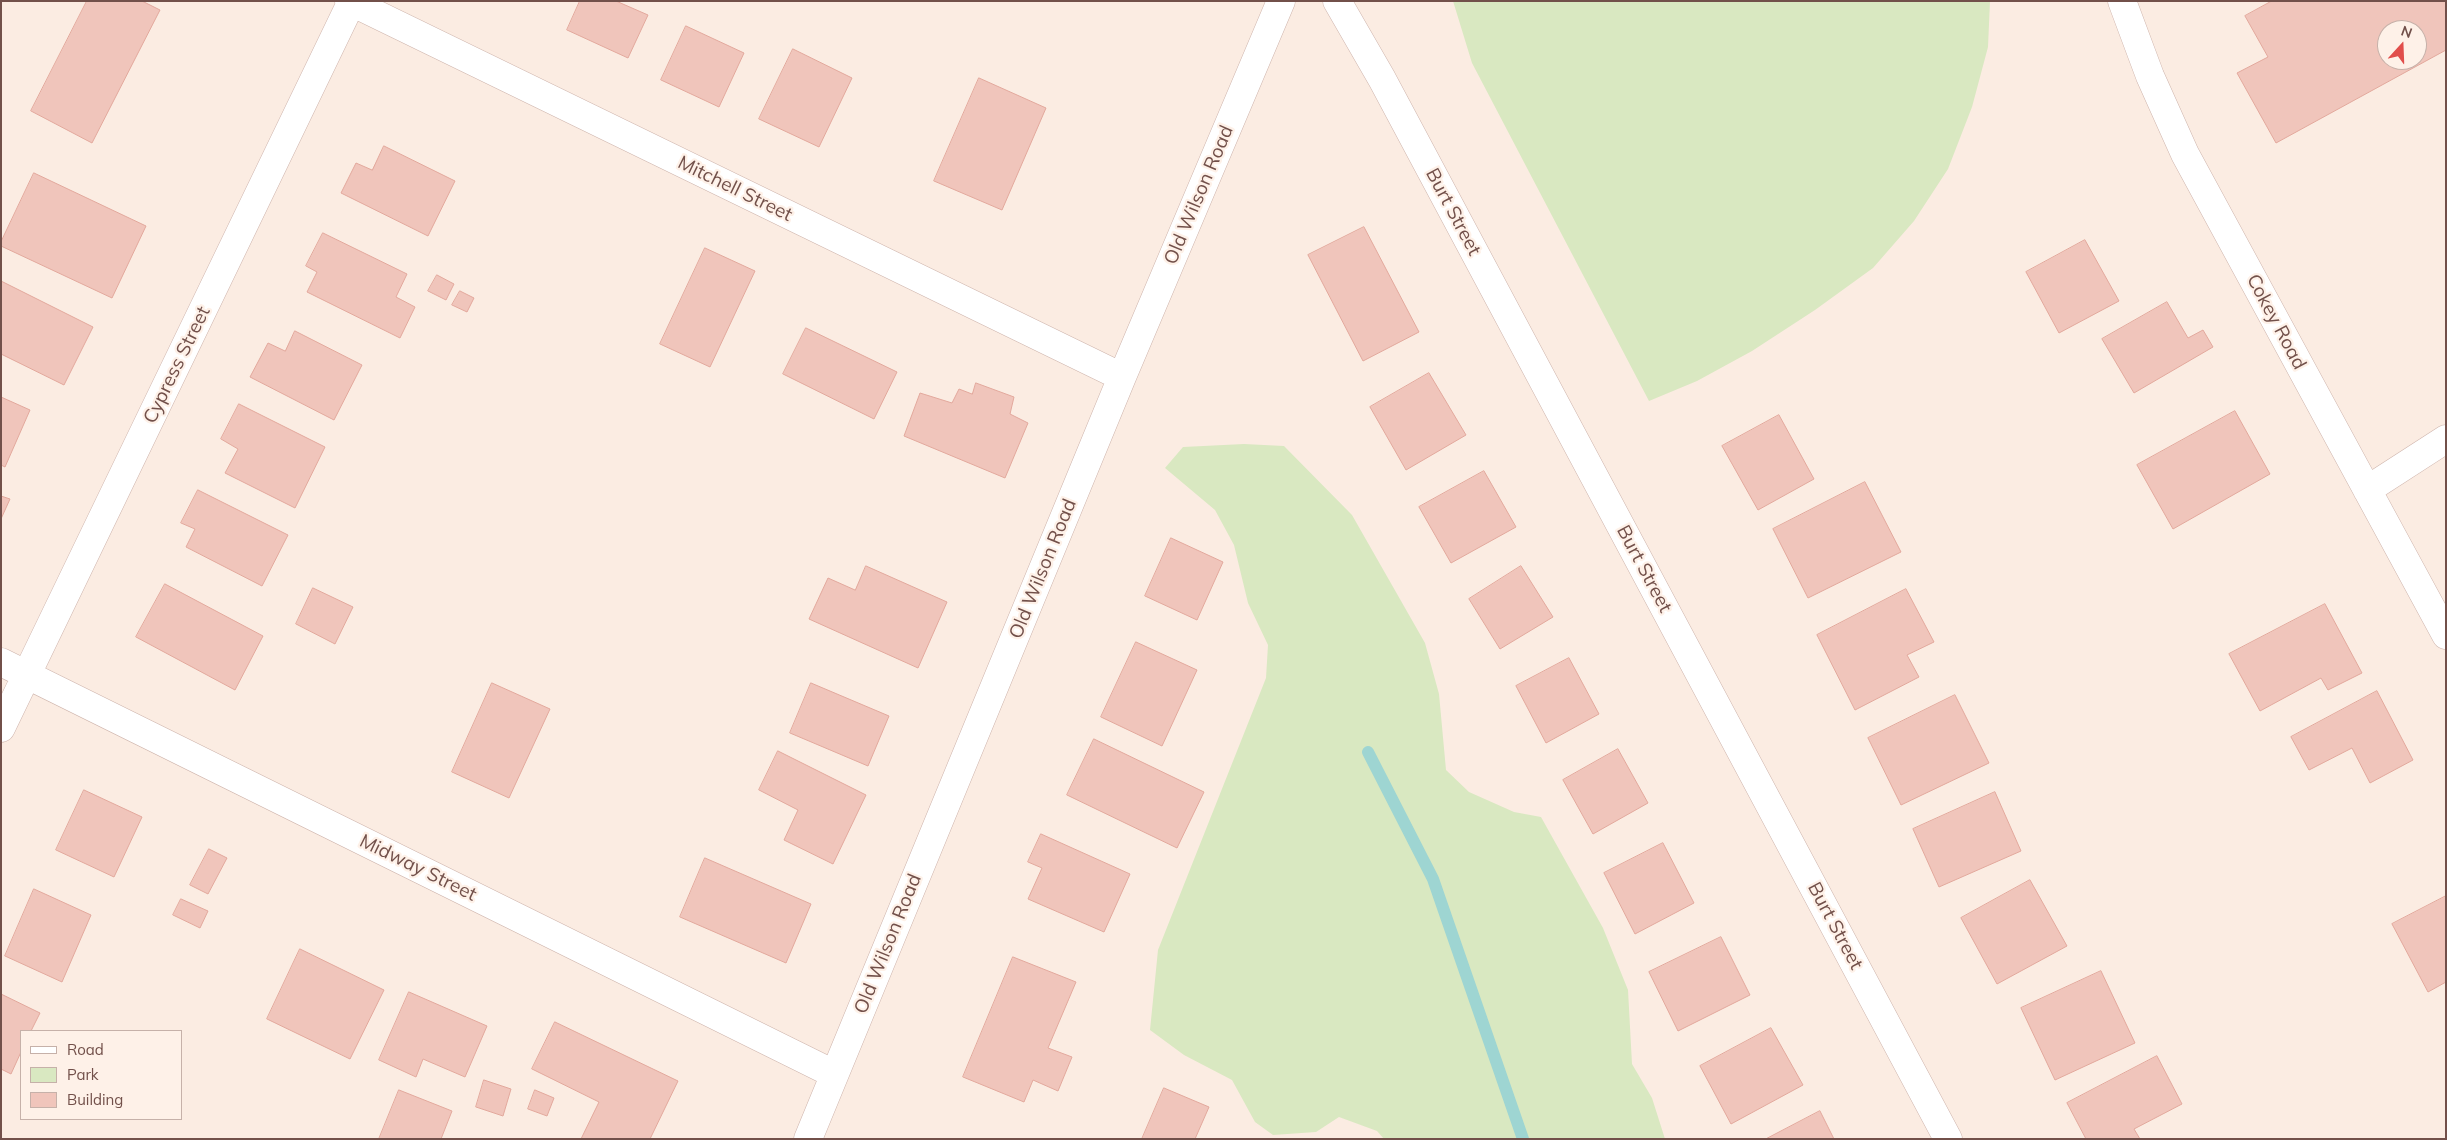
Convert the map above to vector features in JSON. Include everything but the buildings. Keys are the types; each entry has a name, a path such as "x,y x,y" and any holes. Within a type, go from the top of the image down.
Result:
{"street":[{"name":"Old Wilson Road","path":"808,1139 1122,378 1281,1"},
{"name":"Burt Street","path":"1337,1 1386,87 1948,1139"},
{"name":"Cokey Road","path":"2122,1 2150,76 2185,154 2446,635"},
{"name":"Mitchell Street","path":"351,2 1122,378"},
{"name":"Cypress Street","path":"1,728 351,2"},
{"path":"2367,490 2446,439"},
{"name":"Midway Street","path":"1,662 834,1074"}],"green space":[{"path":"1453,1 1990,1 1988,47 1972,107 1948,169 1914,221 1873,268 1815,310 1752,351 1697,381 1649,401 1472,63"},
{"path":"1244,444 1284,446 1352,515 1425,643 1439,694 1446,770 1469,792 1514,812 1541,817 1603,928 1628,990 1632,1064 1652,1098 1665,1139 1384,1139 1377,1131 1339,1117 1316,1132 1273,1135 1255,1122 1232,1080 1184,1055 1150,1030 1158,950 1266,678 1268,645 1248,603 1234,545 1215,510 1165,468 1183,447"}],"waterway":[{"path":"1368,752 1433,879 1523,1139"}]}
